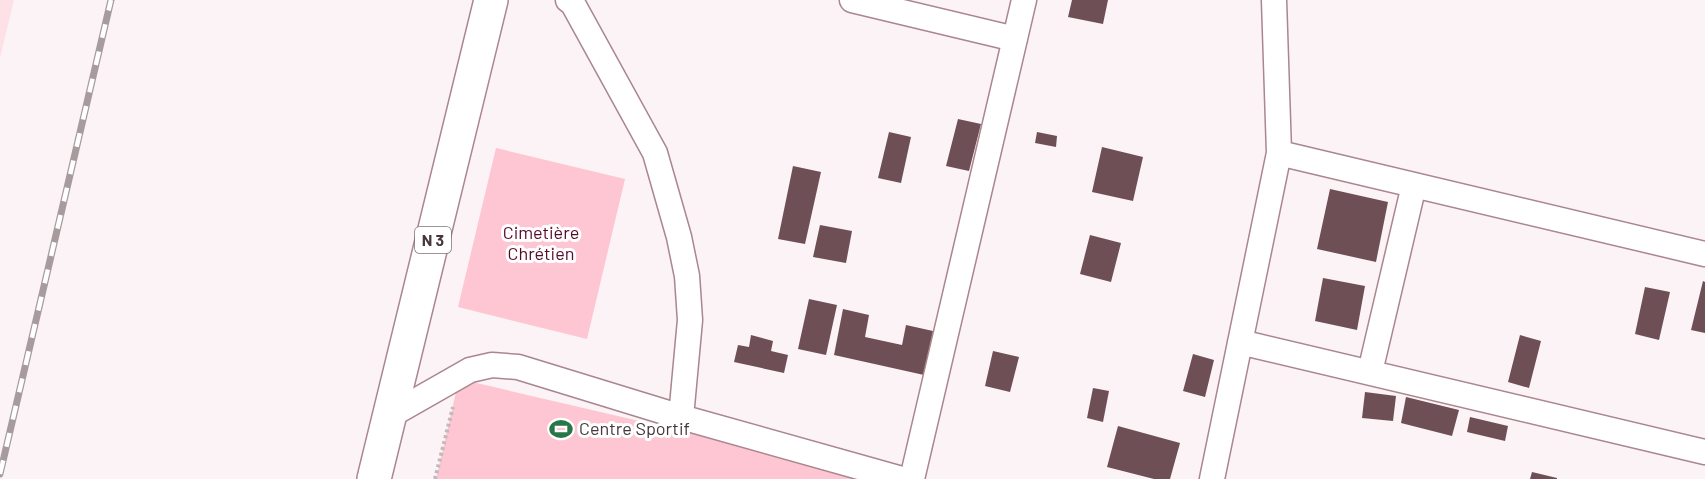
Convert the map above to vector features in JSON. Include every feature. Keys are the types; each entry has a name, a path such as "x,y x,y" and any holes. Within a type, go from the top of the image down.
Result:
{"main road":[{"name":"N 3","path":"374,479 491,0"}],"street":[{"path":"852,0 1015,39"},
{"path":"912,479 1024,0"},
{"path":"1212,479 1280,153 1274,0"},
{"path":"572,1 655,153 679,237 687,276 690,320 681,417"},
{"path":"1280,153 1705,254"},
{"path":"1371,372 1414,185"},
{"path":"1240,342 1705,452"},
{"path":"391,415 470,370 492,365 518,367 681,417 902,479"}],"path":[{"path":"435,479 461,375"}],"shaded area":[{"path":"0,0 14,0 0,58"}],"green space":[{"name":"Cimetière Chrétien","path":"496,148 625,179 587,339 458,307"},
{"name":"Centre Sportif","path":"459,379 889,479 436,479"}],"building":[{"path":"1072,0 1108,0 1103,24 1068,17"},
{"path":"958,119 981,124 969,171 946,166"},
{"path":"889,132 911,137 901,183 878,178"},
{"path":"1037,132 1057,136 1056,147 1035,143"},
{"path":"1102,147 1143,157 1133,201 1092,192"},
{"path":"793,166 821,172 805,244 778,239"},
{"path":"1330,189 1388,202 1376,262 1317,249"},
{"path":"820,225 852,231 846,263 813,257"},
{"path":"1090,235 1121,243 1111,282 1080,274"},
{"path":"1323,278 1365,286 1357,330 1315,321"},
{"path":"1703,281 1705,282 1705,333 1691,330"},
{"path":"1645,287 1670,292 1659,340 1635,334"},
{"path":"809,299 837,305 826,355 798,349"},
{"path":"843,309 869,315 865,337 902,345 906,325 933,331 924,375 834,355"},
{"path":"751,335 773,341 771,351 788,355 784,373 734,362 738,345 749,347"},
{"path":"1520,335 1541,341 1529,388 1508,382"},
{"path":"993,351 1019,357 1010,392 985,386"},
{"path":"1193,354 1214,360 1205,397 1183,391"},
{"path":"1093,388 1109,391 1103,422 1087,418"},
{"path":"1365,392 1396,396 1393,421 1362,418"},
{"path":"1406,397 1459,410 1452,436 1401,423"},
{"path":"1470,417 1508,426 1505,441 1467,432"},
{"path":"1118,426 1180,443 1170,479 1154,479 1107,467"},
{"path":"1532,472 1557,478 1557,479 1530,479"}],"railway":[{"path":"0,474 111,0"}],"place":[{"name":"Centre Sportif","path":"561,429"}]}
